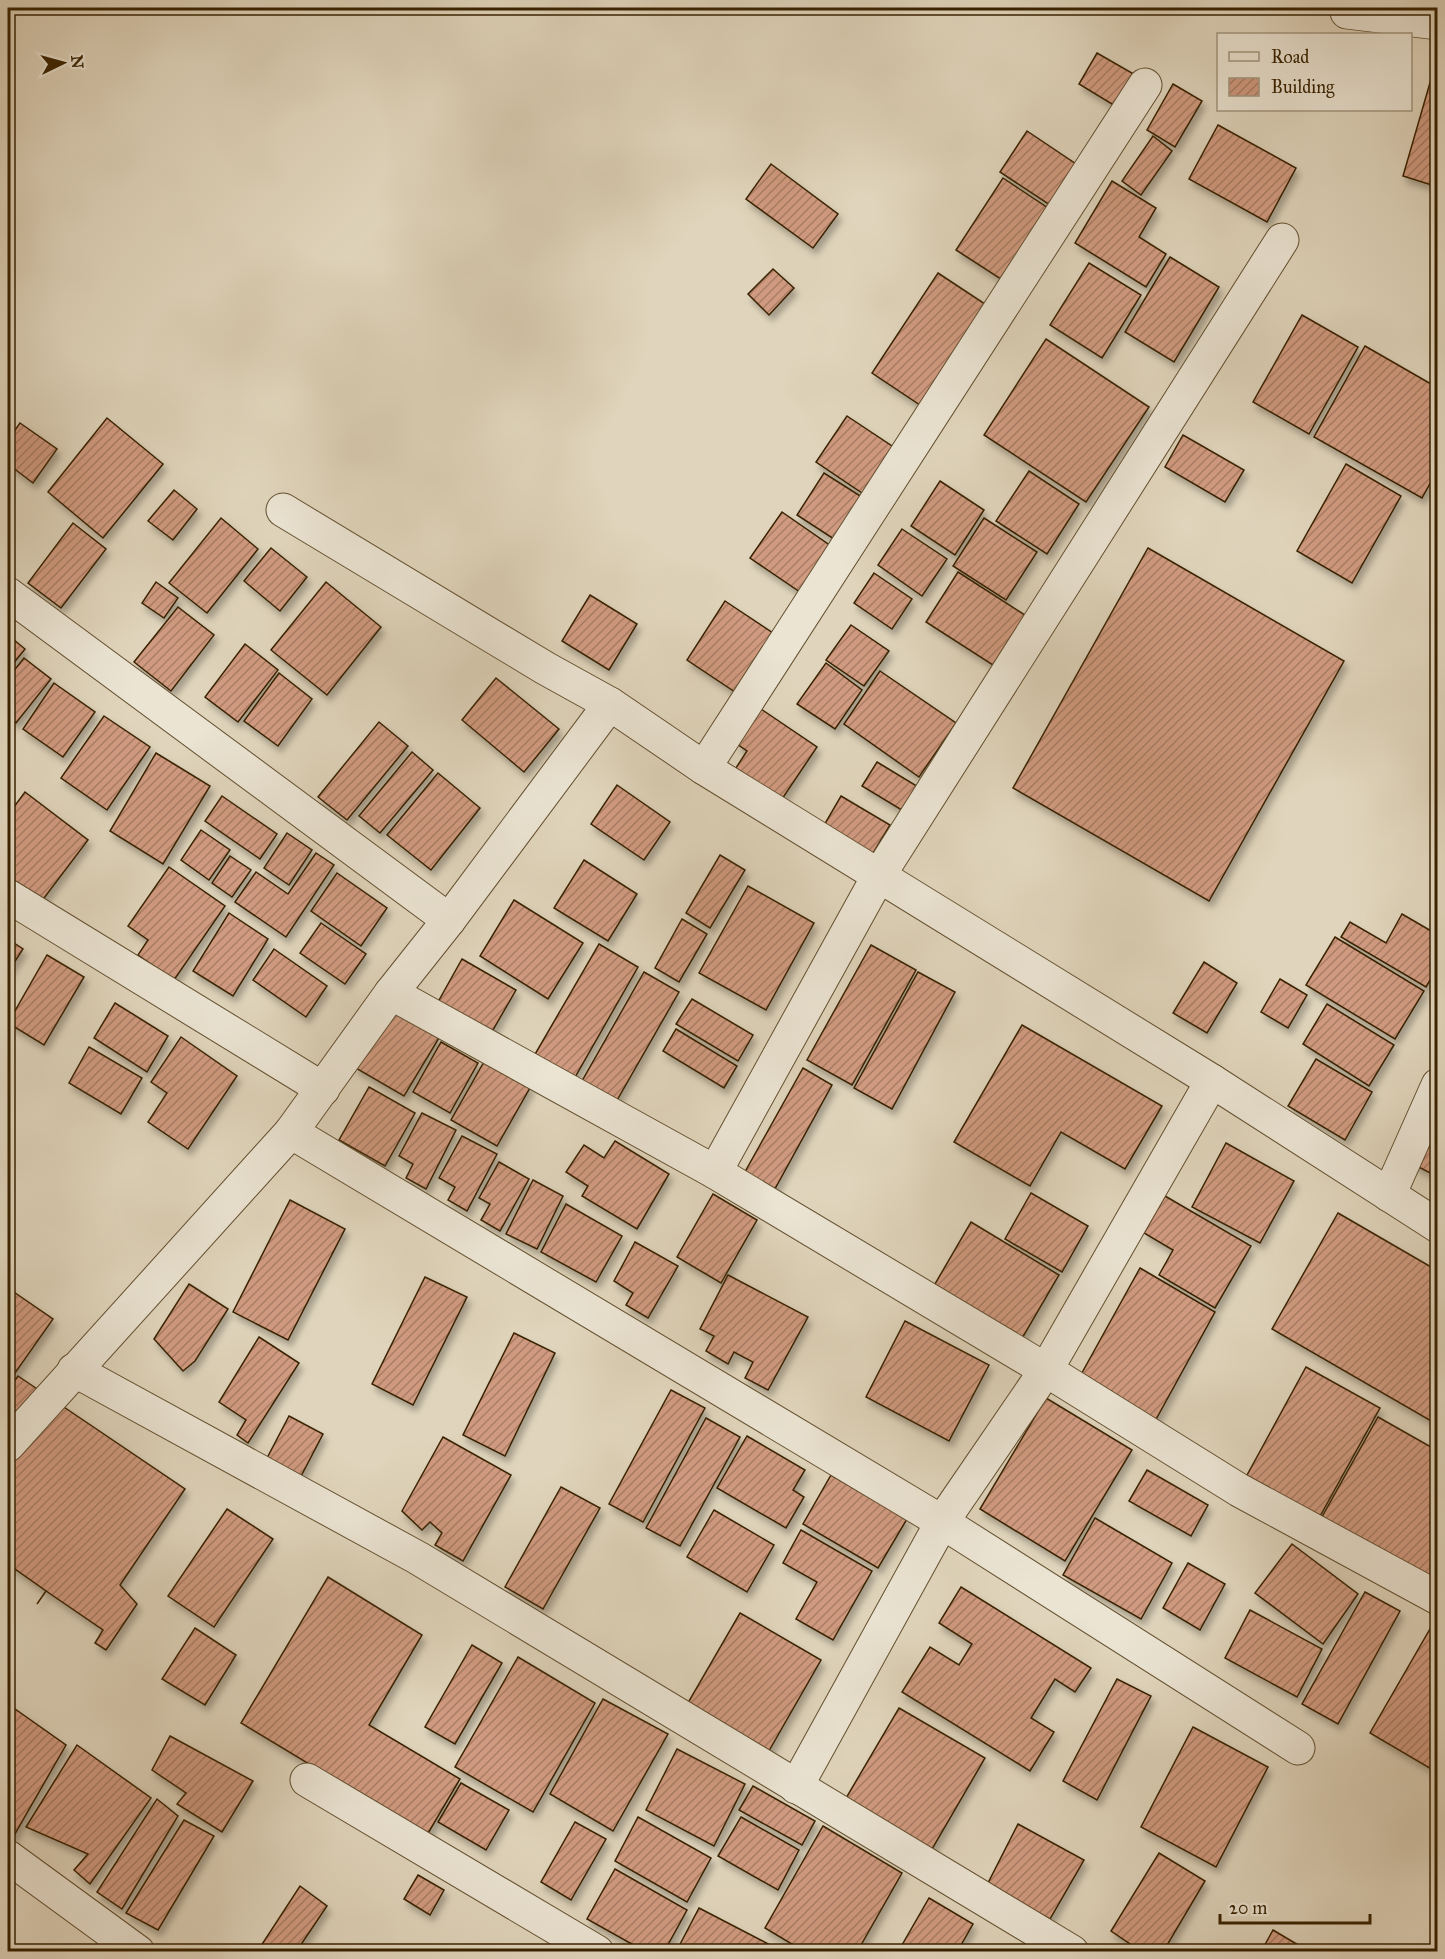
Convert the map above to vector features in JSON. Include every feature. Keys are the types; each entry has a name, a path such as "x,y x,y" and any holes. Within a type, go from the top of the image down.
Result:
{"street":[{"path":"1347,12 1437,23"},
{"path":"704,768 1145,85"},
{"path":"715,1172 878,877 1282,240"},
{"path":"283,510 545,668 610,704 704,768 1212,1081 1437,1227"},
{"path":"8,594 449,921"},
{"path":"8,1445 291,1132 391,993 449,921 610,704"},
{"path":"8,896 323,1089"},
{"path":"391,993 715,1172 1046,1370 1239,1490 1437,1598"},
{"path":"796,1787 942,1522 1046,1370 1212,1081"},
{"path":"1389,1195 1437,1085"},
{"path":"291,1132 942,1522 1298,1748"},
{"path":"74,1370 418,1558 1072,1952"},
{"path":"307,1780 597,1952"},
{"path":"8,1857 138,1952"}],"building":[{"path":"1097,53 1144,80 1125,112 1079,84"},
{"path":"1436,62 1438,62 1438,187 1403,176"},
{"path":"1173,84 1202,101 1175,147 1147,130"},
{"path":"1218,125 1296,168 1267,222 1189,179"},
{"path":"1027,131 1082,168 1056,209 1000,172"},
{"path":"1153,136 1172,151 1141,195 1122,181"},
{"path":"771,164 838,214 813,248 746,199"},
{"path":"1003,178 1054,212 1007,283 956,250"},
{"path":"1112,181 1156,208 1139,237 1166,254 1146,287 1075,243"},
{"path":"1170,257 1219,287 1174,362 1125,332"},
{"path":"1089,263 1141,295 1102,358 1050,325"},
{"path":"773,269 794,288 769,315 748,294"},
{"path":"938,273 991,308 926,409 872,373"},
{"path":"1302,315 1358,347 1309,434 1253,402"},
{"path":"1046,339 1149,407 1086,502 984,435"},
{"path":"1365,346 1438,388 1438,469 1422,498 1314,437"},
{"path":"847,416 898,450 868,497 816,462"},
{"path":"107,418 163,464 103,538 48,492"},
{"path":"20,423 57,449 33,483 8,464 8,440"},
{"path":"1183,435 1244,470 1225,502 1165,467"},
{"path":"1346,464 1401,496 1352,583 1297,551"},
{"path":"1029,471 1079,504 1047,554 996,521"},
{"path":"824,473 865,499 837,541 797,515"},
{"path":"940,481 984,510 955,555 911,526"},
{"path":"174,490 197,509 173,540 148,521"},
{"path":"782,512 831,546 800,592 750,558"},
{"path":"221,518 258,549 207,613 169,583"},
{"path":"984,518 1037,552 1006,600 953,566"},
{"path":"73,523 106,549 61,608 28,583"},
{"path":"902,529 947,559 922,596 878,565"},
{"path":"271,548 307,577 280,611 244,581"},
{"path":"1148,548 1344,661 1209,901 1013,788"},
{"path":"958,572 1028,617 996,667 926,622"},
{"path":"874,573 912,599 892,629 854,603"},
{"path":"156,582 178,598 164,618 142,603"},
{"path":"326,582 381,627 327,695 271,650"},
{"path":"590,595 637,624 609,670 562,641"},
{"path":"725,601 782,639 744,698 687,660"},
{"path":"178,607 214,635 171,691 134,662"},
{"path":"851,625 889,651 864,686 826,660"},
{"path":"8,635 25,649 8,670"},
{"path":"245,644 278,670 238,722 205,697"},
{"path":"24,658 51,679 16,723 8,716 8,678"},
{"path":"826,663 862,690 835,729 797,704"},
{"path":"880,671 956,723 919,777 844,724"},
{"path":"279,673 312,699 278,746 244,721"},
{"path":"496,678 559,729 524,772 462,720"},
{"path":"54,683 95,712 63,757 23,729"},
{"path":"761,709 817,747 778,805 732,774 747,751 737,744"},
{"path":"104,716 150,747 107,810 61,778"},
{"path":"379,722 408,746 347,820 318,797"},
{"path":"412,752 433,770 380,833 359,816"},
{"path":"156,753 210,786 163,864 110,831"},
{"path":"877,762 920,788 905,812 862,786"},
{"path":"438,773 480,808 431,870 387,835"},
{"path":"617,785 670,822 644,860 591,824"},
{"path":"25,792 88,840 35,910 8,889 8,815"},
{"path":"222,796 277,834 260,859 205,821"},
{"path":"841,796 890,825 872,855 823,827"},
{"path":"201,830 230,850 209,880 181,860"},
{"path":"287,833 312,850 289,885 264,868"},
{"path":"316,853 334,865 286,937 235,902 256,872 288,894"},
{"path":"720,855 745,870 710,928 686,913"},
{"path":"230,856 251,870 232,897 212,883"},
{"path":"584,860 637,894 608,941 554,908"},
{"path":"169,867 225,906 174,980 138,955 148,940 128,926"},
{"path":"337,873 387,908 361,946 311,911"},
{"path":"748,886 814,923 766,1010 699,973"},
{"path":"514,900 583,943 548,999 480,956"},
{"path":"229,913 268,939 233,996 193,971"},
{"path":"1402,914 1438,935 1438,967 1426,987 1341,937 1350,922 1386,943"},
{"path":"682,919 707,934 679,982 655,968"},
{"path":"321,923 366,954 345,984 300,953"},
{"path":"1335,937 1424,991 1395,1039 1306,985"},
{"path":"8,939 23,949 8,972"},
{"path":"599,944 638,967 574,1079 534,1056"},
{"path":"871,945 916,970 852,1085 807,1060"},
{"path":"274,949 327,986 306,1017 253,980"},
{"path":"47,955 84,977 44,1045 8,1023"},
{"path":"462,959 516,990 486,1042 433,1011"},
{"path":"1204,962 1237,983 1207,1033 1173,1013"},
{"path":"644,972 679,992 612,1109 578,1088"},
{"path":"918,972 955,992 892,1109 854,1088"},
{"path":"1280,979 1307,995 1288,1028 1261,1012"},
{"path":"692,999 753,1035 738,1061 676,1024"},
{"path":"115,1003 168,1036 147,1072 94,1038"},
{"path":"1327,1004 1394,1045 1369,1086 1303,1044"},
{"path":"389,1009 439,1038 404,1096 354,1067"},
{"path":"1022,1025 1162,1106 1125,1169 1061,1132 1030,1186 954,1142"},
{"path":"676,1029 737,1066 724,1088 663,1051"},
{"path":"181,1037 237,1076 188,1149 148,1122 167,1093 151,1082"},
{"path":"441,1042 478,1063 450,1113 413,1092"},
{"path":"89,1047 142,1078 121,1114 69,1083"},
{"path":"1316,1059 1372,1092 1345,1140 1288,1106"},
{"path":"485,1060 531,1086 497,1146 451,1120"},
{"path":"803,1068 832,1085 771,1196 741,1179"},
{"path":"369,1087 415,1113 385,1166 339,1140"},
{"path":"422,1113 456,1130 426,1189 406,1178 413,1164 399,1156"},
{"path":"1423,1131 1438,1139 1436,1176 1407,1161"},
{"path":"462,1136 497,1154 467,1211 448,1200 455,1187 439,1178"},
{"path":"615,1141 669,1174 637,1229 582,1196 588,1186 566,1172 584,1145 604,1158"},
{"path":"1226,1143 1294,1181 1260,1243 1192,1207"},
{"path":"499,1162 529,1179 500,1231 481,1220 490,1204 479,1198"},
{"path":"533,1180 563,1196 537,1249 506,1234"},
{"path":"1031,1193 1088,1226 1062,1272 1005,1239"},
{"path":"713,1194 757,1220 721,1283 677,1257"},
{"path":"1165,1196 1251,1246 1215,1308 1159,1275 1173,1250 1144,1233"},
{"path":"290,1200 345,1229 288,1340 233,1312"},
{"path":"566,1204 622,1236 596,1282 541,1252"},
{"path":"1338,1213 1438,1271 1438,1425 1272,1329"},
{"path":"971,1222 1059,1275 1017,1347 928,1296"},
{"path":"635,1242 678,1266 648,1318 626,1305 633,1293 614,1281"},
{"path":"1140,1268 1215,1312 1154,1423 1078,1380"},
{"path":"728,1275 808,1317 768,1390 745,1378 753,1362 734,1352 728,1364 706,1351 714,1336 700,1329"},
{"path":"425,1277 467,1297 413,1405 372,1384"},
{"path":"189,1284 228,1309 195,1361 183,1371 154,1339"},
{"path":"8,1288 53,1319 13,1376 8,1372"},
{"path":"905,1321 989,1365 949,1441 866,1397"},
{"path":"514,1333 555,1353 505,1456 463,1435"},
{"path":"259,1337 299,1363 248,1443 237,1435 246,1420 219,1402"},
{"path":"1306,1367 1380,1408 1319,1518 1246,1477"},
{"path":"18,1376 185,1489 120,1585 137,1604 106,1650 95,1643 103,1630 8,1564 8,1390"},
{"path":"671,1390 705,1408 643,1522 609,1504"},
{"path":"1046,1398 1132,1450 1065,1561 980,1509"},
{"path":"289,1416 323,1434 299,1480 265,1462"},
{"path":"1378,1417 1438,1451 1438,1592 1318,1524"},
{"path":"706,1418 740,1437 680,1546 646,1528"},
{"path":"747,1436 805,1470 793,1490 804,1497 786,1528 717,1488"},
{"path":"443,1437 511,1475 463,1561 435,1545 442,1533 430,1522 422,1530 402,1511"},
{"path":"1147,1470 1208,1505 1191,1536 1129,1501"},
{"path":"831,1475 907,1519 878,1568 803,1524"},
{"path":"561,1487 600,1508 543,1609 505,1587"},
{"path":"227,1509 273,1539 214,1627 168,1596"},
{"path":"714,1510 774,1545 747,1592 687,1557"},
{"path":"1095,1518 1172,1563 1141,1619 1063,1575"},
{"path":"801,1530 872,1571 833,1640 796,1619 817,1582 783,1563"},
{"path":"1292,1544 1358,1594 1323,1644 1255,1593"},
{"path":"1188,1563 1225,1584 1200,1630 1163,1608"},
{"path":"328,1577 422,1635 369,1725 460,1779 427,1835 241,1723"},
{"path":"961,1587 1091,1668 1075,1692 1055,1679 1031,1718 1054,1732 1030,1771 902,1692 930,1647 959,1665 972,1644 939,1623"},
{"path":"1365,1592 1400,1611 1338,1724 1302,1704"},
{"path":"1250,1610 1322,1649 1297,1697 1225,1658"},
{"path":"740,1613 821,1660 766,1756 685,1708"},
{"path":"1434,1622 1438,1624 1438,1773 1370,1733"},
{"path":"195,1628 236,1655 205,1705 162,1679"},
{"path":"472,1645 502,1663 455,1744 425,1727"},
{"path":"518,1657 595,1703 533,1812 455,1767"},
{"path":"1117,1679 1151,1696 1097,1800 1063,1781"},
{"path":"603,1699 668,1734 613,1831 550,1794"},
{"path":"8,1704 66,1745 12,1839 8,1835"},
{"path":"899,1708 985,1758 928,1856 842,1805"},
{"path":"1193,1727 1268,1767 1216,1867 1141,1827"},
{"path":"170,1736 253,1781 222,1832 177,1804 186,1793 152,1770"},
{"path":"77,1745 151,1798 90,1884 74,1870 88,1854 26,1827"},
{"path":"677,1749 745,1784 714,1846 646,1810"},
{"path":"461,1783 509,1810 486,1850 438,1822"},
{"path":"753,1786 815,1821 802,1845 739,1810"},
{"path":"157,1799 178,1816 122,1909 97,1892"},
{"path":"638,1817 711,1858 687,1902 615,1861"},
{"path":"741,1817 799,1850 778,1890 718,1856"},
{"path":"184,1820 214,1836 158,1930 126,1913"},
{"path":"575,1822 606,1839 571,1900 541,1882"},
{"path":"1018,1824 1084,1860 1050,1919 987,1885"},
{"path":"823,1826 902,1873 857,1952 805,1952 765,1928"},
{"path":"1159,1853 1205,1881 1163,1952 1129,1952 1133,1946 1111,1931"},
{"path":"615,1869 687,1910 664,1952 646,1952 587,1919"},
{"path":"418,1875 444,1890 430,1915 404,1899"},
{"path":"300,1886 327,1906 296,1952 257,1952"},
{"path":"929,1898 973,1924 957,1952 898,1952"},
{"path":"699,1908 778,1949 777,1952 676,1952"},
{"path":"1273,1930 1310,1952 1261,1952"}]}
